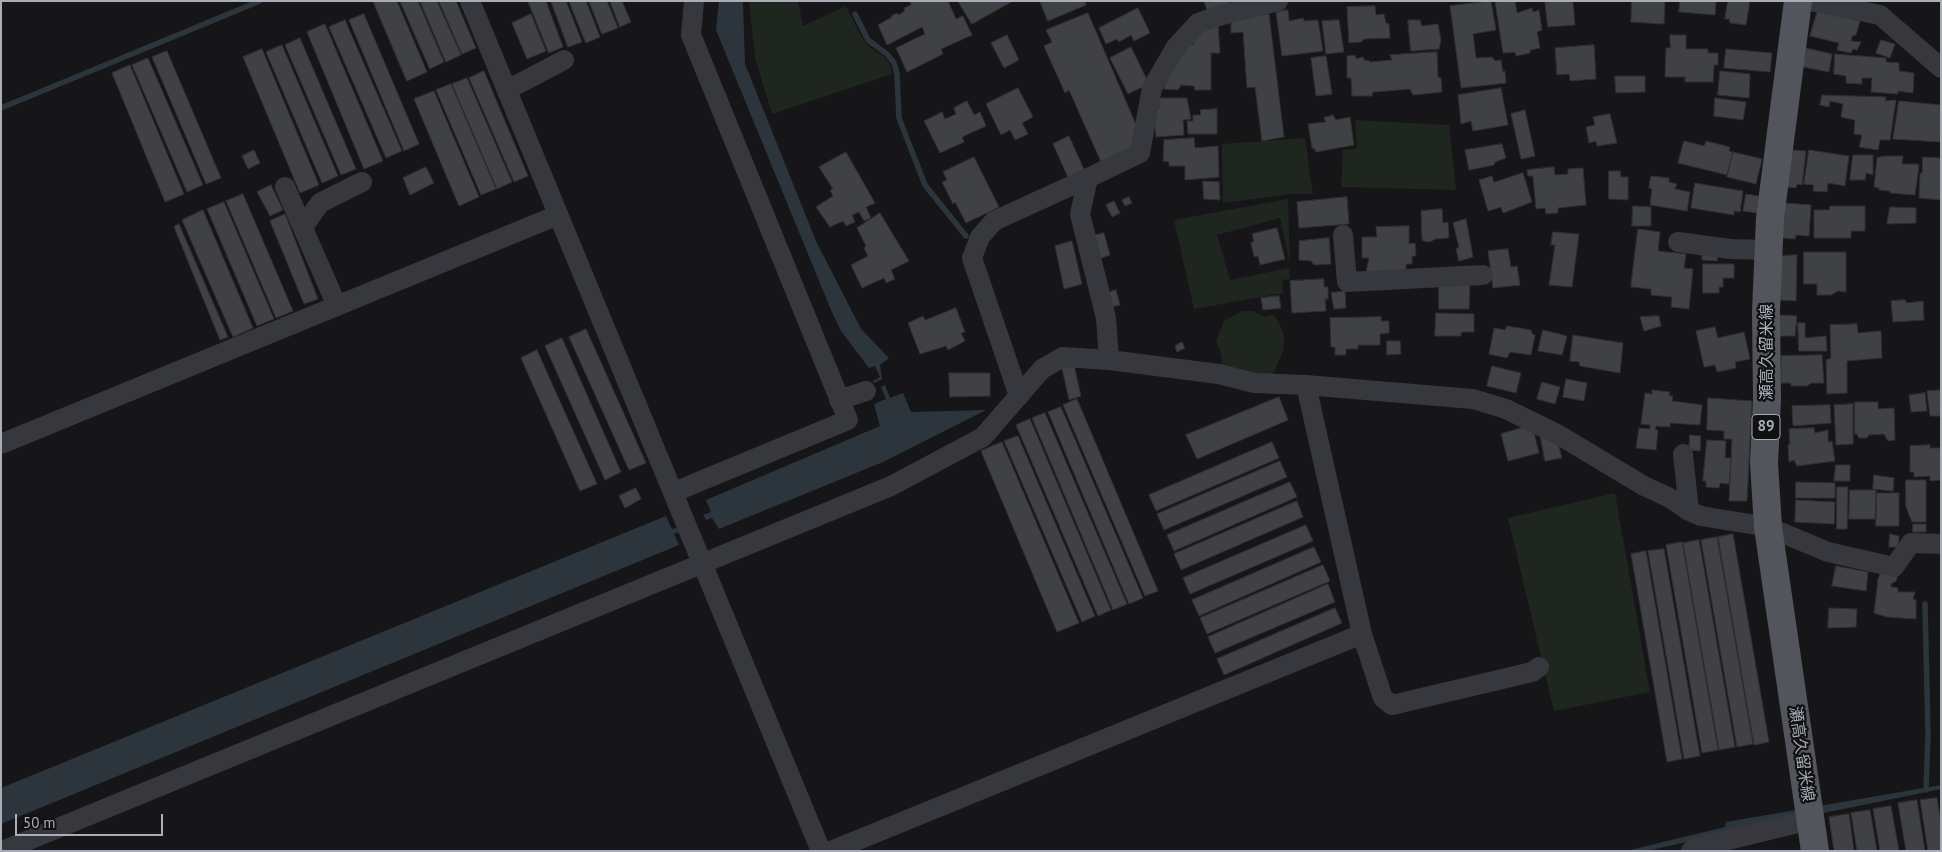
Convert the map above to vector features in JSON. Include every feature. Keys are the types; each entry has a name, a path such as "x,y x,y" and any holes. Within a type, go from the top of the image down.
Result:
{"main road":[{"name":"瀬高久留米線","path":"1798,1 1770,218 1766,312 1767,400 1764,463 1768,527 1815,851"}],"street":[{"path":"470,1 821,851"},
{"path":"674,492 848,420 691,35 694,1"},
{"path":"1019,396 972,258 980,237 994,221 1140,153 1152,88 1176,47 1198,23 1277,1"},
{"path":"1810,1 1880,15 1941,68"},
{"path":"506,90 564,60"},
{"path":"1088,178 1080,214 1106,318 1109,360"},
{"path":"303,227 320,203 362,182"},
{"path":"286,186 337,306"},
{"path":"1,444 558,215"},
{"path":"1343,235 1347,282 1483,276"},
{"path":"1678,242 1730,249 1768,250"},
{"path":"2,851 891,486 983,437 1042,369 1063,357 1109,360 1219,374 1254,383 1306,384 1473,399 1506,409 1559,435 1644,486 1701,516 1768,527 1828,552 1894,567 1911,543 1941,544"},
{"path":"1306,384 1362,634 1383,698 1392,705 1532,672 1538,667"},
{"path":"839,400 866,391"},
{"path":"1683,454 1689,511"},
{"path":"831,851 1362,634"},
{"path":"1691,851 1695,848 1810,820"}],"shaded area":[{"path":"719,1 743,1 745,64 816,241 861,329 889,358 880,365 882,379 874,383 873,381 880,377 875,366 869,368 841,331 831,310 716,30"},
{"path":"749,1 798,1 803,26 846,6 865,42 885,58 891,67 892,74 772,114 755,58"},
{"path":"1355,120 1449,125 1456,190 1341,187 1343,150 1357,149"},
{"path":"1305,138 1313,194 1293,194 1223,203 1222,144"},
{"path":"1288,199 1290,265 1280,218 1217,235 1230,280 1289,268 1290,279 1282,280 1283,293 1194,309 1174,220"},
{"path":"1242,311 1253,311 1265,317 1274,315 1280,324 1283,332 1284,347 1270,379 1222,372 1222,356 1216,341 1224,321"},
{"path":"885,385 890,398 903,393 911,412 986,410 883,462 719,529 712,518 706,520 703,515 711,512 706,500 880,426 874,404 886,399 881,387"},
{"path":"1615,493 1650,692 1554,711 1508,518"},
{"path":"666,516 672,529 677,528 679,532 674,534 679,545 1,824 1,788"},
{"path":"1941,785 1941,789 1647,851 1626,851 1725,827 1726,822"}],"building":[{"path":"373,1 397,1 427,72 407,81"},
{"path":"400,1 418,1 444,62 430,69"},
{"path":"420,1 437,1 461,55 446,62"},
{"path":"439,1 456,1 476,48 462,54"},
{"path":"528,1 546,1 563,47 549,53"},
{"path":"551,1 566,1 582,42 568,47"},
{"path":"569,1 586,1 600,37 586,43"},
{"path":"589,1 607,1 618,28 602,34"},
{"path":"610,1 622,1 631,22 620,27"},
{"path":"910,1 948,1 956,19 963,16 972,35 941,49 943,54 907,72 896,48 925,34 922,27 887,45 878,25 891,16 905,11 904,8 911,5"},
{"path":"958,1 1013,1 972,24"},
{"path":"1040,1 1085,1 1086,5 1048,21"},
{"path":"1204,1 1229,1 1230,7 1208,12"},
{"path":"1491,1 1496,30 1473,34 1476,58 1492,57 1495,61 1501,60 1503,72 1505,71 1506,83 1461,88 1450,6"},
{"path":"1515,1 1517,13 1532,8 1533,12 1539,10 1542,30 1537,32 1540,48 1530,50 1530,53 1516,56 1515,52 1503,53 1495,2"},
{"path":"1545,1 1573,1 1575,25 1548,27"},
{"path":"1632,1 1665,1 1664,24 1631,22"},
{"path":"1680,1 1716,1 1715,15 1679,12"},
{"path":"1728,1 1750,1 1746,25 1730,23 1729,19 1725,19"},
{"path":"1375,6 1376,15 1384,14 1386,23 1389,24 1390,38 1364,39 1361,42 1349,43 1347,7"},
{"path":"1138,8 1150,33 1134,41 1131,35 1119,42 1117,39 1106,44 1099,28"},
{"path":"1288,10 1289,21 1303,18 1304,21 1318,20 1323,51 1282,56 1276,12"},
{"path":"1818,10 1860,21 1856,35 1852,36 1851,41 1861,42 1857,50 1853,49 1851,53 1837,50 1839,43 1810,36"},
{"path":"1088,13 1140,134 1137,145 1101,162 1069,90 1065,93 1044,46 1052,42 1046,30"},
{"path":"364,14 419,144 404,151 349,20"},
{"path":"531,14 546,51 527,59 512,23"},
{"path":"1269,14 1284,137 1262,141 1255,87 1247,88 1243,32 1231,33 1231,20"},
{"path":"345,20 402,151 386,158 329,27"},
{"path":"1339,20 1344,52 1326,54 1322,21"},
{"path":"1408,20 1420,20 1422,26 1438,24 1441,40 1439,49 1411,51"},
{"path":"325,24 383,161 364,169 307,32"},
{"path":"1218,25 1220,53 1211,53 1211,90 1195,90 1194,86 1181,85 1178,90 1164,89 1166,76 1190,45 1194,44 1191,38 1201,28"},
{"path":"1007,35 1019,60 1004,68 991,43"},
{"path":"1670,35 1686,35 1686,49 1708,49 1708,53 1718,53 1718,65 1714,65 1713,82 1685,82 1685,77 1665,77 1666,48 1670,48"},
{"path":"300,38 356,169 341,175 285,45"},
{"path":"1881,40 1895,44 1890,58 1876,53"},
{"path":"282,45 338,176 322,183 266,52"},
{"path":"1594,45 1596,79 1570,81 1569,74 1557,75 1555,48"},
{"path":"1131,47 1149,84 1128,94 1110,58"},
{"path":"1806,48 1832,54 1829,72 1803,67"},
{"path":"262,49 319,185 300,193 243,57"},
{"path":"1726,49 1772,53 1770,72 1724,68"},
{"path":"167,51 221,178 206,184 152,57"},
{"path":"1437,52 1438,77 1441,78 1442,92 1413,95 1410,89 1373,92 1372,96 1352,96 1351,78 1347,78 1347,56 1355,55 1356,59 1363,57 1365,61 1368,60 1370,62 1392,60 1390,55"},
{"path":"1835,54 1886,58 1886,62 1899,63 1899,71 1914,73 1913,93 1898,91 1898,94 1871,92 1872,78 1862,78 1862,84 1846,83 1846,76 1834,74"},
{"path":"1326,56 1332,94 1316,96 1311,58"},
{"path":"148,58 203,185 187,192 132,65"},
{"path":"130,65 184,194 165,202 112,73"},
{"path":"484,71 528,176 514,182 469,78"},
{"path":"1720,71 1750,74 1749,98 1718,95"},
{"path":"1615,76 1645,76 1645,92 1616,93"},
{"path":"467,78 512,182 497,189 452,84"},
{"path":"451,84 496,189 481,195 436,90"},
{"path":"1018,88 1033,117 1022,123 1028,134 1015,140 1010,130 1001,135 986,104"},
{"path":"1501,88 1508,125 1473,131 1471,121 1461,124 1458,95"},
{"path":"434,91 479,197 459,206 414,99"},
{"path":"1822,95 1886,97 1885,101 1896,100 1890,140 1880,140 1878,150 1859,147 1862,135 1854,134 1855,120 1841,117 1843,104 1830,101 1829,107 1820,105"},
{"path":"1158,98 1187,98 1191,119 1183,120 1184,135 1156,137 1154,111 1159,108"},
{"path":"1715,98 1746,102 1743,120 1714,116"},
{"path":"967,101 974,115 980,112 986,126 962,137 964,142 940,153 924,121 942,112 945,119 956,114 954,108"},
{"path":"1899,101 1941,105 1941,142 1893,139"},
{"path":"1217,109 1217,134 1188,134 1187,121 1193,121 1193,115 1201,115 1200,110"},
{"path":"1525,110 1535,156 1521,159 1511,114"},
{"path":"1610,114 1617,143 1597,146 1596,141 1589,143 1586,127 1595,125 1593,117"},
{"path":"1333,115 1336,120 1350,117 1354,145 1316,152 1312,148 1308,124 1326,122 1324,118"},
{"path":"1069,136 1086,174 1070,182 1053,144"},
{"path":"1194,138 1195,148 1218,146 1219,177 1185,180 1185,166 1169,166 1169,162 1163,161 1164,140"},
{"path":"1684,141 1704,146 1706,141 1730,147 1729,151 1733,152 1727,175 1678,163"},
{"path":"1502,144 1506,158 1495,162 1494,165 1469,170 1465,150"},
{"path":"254,150 260,163 248,169 242,156"},
{"path":"1792,150 1806,151 1802,185 1797,184 1796,188 1786,187"},
{"path":"1809,150 1849,156 1845,186 1828,183 1827,192 1813,191 1814,185 1804,184"},
{"path":"846,152 875,203 866,207 871,218 864,221 859,212 852,215 855,222 846,226 843,221 830,227 816,207 833,196 830,190 833,189 819,167"},
{"path":"1733,152 1762,159 1756,184 1727,177"},
{"path":"1853,155 1873,155 1873,175 1866,173 1865,180 1850,180"},
{"path":"1903,156 1902,164 1918,164 1915,195 1890,193 1890,191 1879,190 1879,188 1874,187 1877,158"},
{"path":"974,157 999,207 966,223 955,202 953,204 942,182 947,180 943,172"},
{"path":"1923,157 1941,158 1941,200 1919,198"},
{"path":"426,167 434,183 410,195 403,178"},
{"path":"1554,167 1555,175 1568,174 1568,169 1583,168 1586,205 1558,208 1558,213 1546,214 1545,208 1536,209 1533,176 1528,176 1527,170"},
{"path":"1609,171 1620,171 1621,177 1628,177 1628,200 1609,199"},
{"path":"1523,173 1532,202 1503,213 1501,207 1488,211 1479,180 1492,176 1494,182"},
{"path":"1651,176 1669,178 1669,182 1677,184 1675,189 1690,192 1687,211 1650,205 1652,189 1649,188"},
{"path":"1203,181 1219,182 1220,200 1204,199"},
{"path":"1695,183 1743,191 1740,212 1734,211 1734,215 1691,208"},
{"path":"271,185 283,210 270,216 257,192"},
{"path":"243,194 293,311 276,318 226,201"},
{"path":"1746,194 1759,196 1757,213 1743,211"},
{"path":"1129,197 1132,203 1125,206 1122,200"},
{"path":"1347,197 1349,224 1299,228 1297,202"},
{"path":"1114,201 1120,213 1112,217 1106,205"},
{"path":"224,202 274,319 257,326 207,209"},
{"path":"1784,203 1811,205 1809,236 1796,235 1795,239 1782,238"},
{"path":"1633,206 1651,207 1651,226 1632,226"},
{"path":"1830,206 1865,206 1865,231 1851,231 1851,238 1814,238 1814,210 1829,210"},
{"path":"1890,207 1916,208 1916,223 1887,224"},
{"path":"1442,209 1443,223 1448,222 1449,238 1435,239 1430,242 1423,241 1421,211"},
{"path":"203,210 253,328 233,337 182,220"},
{"path":"880,213 909,261 891,270 895,279 886,283 884,278 862,288 851,265 868,256 864,248 866,246 857,228"},
{"path":"285,214 318,299 304,304 270,221"},
{"path":"1466,219 1473,257 1459,261 1456,249 1459,247 1453,223"},
{"path":"179,224 228,337 220,340 174,227"},
{"path":"1409,226 1409,244 1415,243 1416,256 1412,256 1412,264 1406,264 1406,274 1366,272 1369,258 1362,258 1362,237 1377,237 1376,227"},
{"path":"1277,228 1285,259 1260,265 1258,256 1254,257 1251,243 1254,241 1252,234"},
{"path":"1638,229 1660,232 1658,251 1686,254 1684,268 1693,269 1689,309 1671,307 1672,297 1651,295 1651,289 1631,287"},
{"path":"1553,232 1579,234 1572,287 1549,285 1555,245 1551,245"},
{"path":"1104,233 1110,255 1099,259 1092,236"},
{"path":"1329,238 1331,264 1314,265 1311,261 1299,260 1299,241"},
{"path":"1072,241 1082,284 1064,289 1055,246"},
{"path":"1508,249 1511,267 1517,266 1520,285 1493,288 1488,251"},
{"path":"1804,252 1846,252 1846,292 1838,291 1831,295 1817,295 1817,284 1804,284"},
{"path":"1703,253 1718,254 1717,261 1702,260"},
{"path":"1797,255 1796,301 1780,300 1779,256"},
{"path":"1703,264 1734,264 1734,278 1723,278 1723,287 1719,287 1719,293 1703,293"},
{"path":"1324,279 1324,287 1328,287 1328,299 1325,299 1326,311 1292,313 1290,281"},
{"path":"1439,283 1470,283 1469,309 1439,309"},
{"path":"1116,290 1120,305 1111,307 1107,293"},
{"path":"1345,291 1346,308 1334,309 1331,293"},
{"path":"1279,296 1281,308 1263,310 1261,298"},
{"path":"1905,300 1907,303 1923,301 1924,320 1893,322 1891,301"},
{"path":"956,308 965,332 961,333 965,341 948,350 946,346 920,354 908,323 923,316 925,320"},
{"path":"1436,313 1474,314 1474,332 1461,332 1461,336 1435,336"},
{"path":"1780,315 1797,316 1795,336 1779,336"},
{"path":"1659,316 1661,326 1644,331 1640,317"},
{"path":"1381,317 1381,321 1389,321 1389,333 1380,334 1380,345 1358,345 1358,349 1346,349 1346,355 1335,355 1335,347 1331,347 1330,318"},
{"path":"1798,323 1805,323 1805,338 1826,336 1827,351 1799,351"},
{"path":"1857,324 1858,333 1881,331 1882,358 1847,361 1847,393 1827,394 1826,360 1831,358 1830,325"},
{"path":"1507,326 1531,330 1532,334 1535,335 1531,355 1510,352 1507,358 1489,354 1494,328 1505,330"},
{"path":"1715,327 1718,338 1744,332 1750,359 1735,362 1736,368 1717,372 1715,365 1704,367 1696,331"},
{"path":"586,329 646,463 629,470 569,337"},
{"path":"1543,330 1567,336 1562,355 1538,351"},
{"path":"1573,335 1623,343 1620,373 1580,366 1579,362 1570,361"},
{"path":"562,338 621,472 605,480 545,346"},
{"path":"1387,341 1400,341 1401,354 1387,355"},
{"path":"1182,342 1185,348 1177,352 1175,346"},
{"path":"537,350 597,484 580,491 521,358"},
{"path":"1822,355 1824,383 1791,386 1791,383 1781,383 1781,356"},
{"path":"1074,365 1081,396 1069,400 1062,368"},
{"path":"1492,366 1521,373 1516,393 1487,386"},
{"path":"949,373 990,373 990,396 950,397"},
{"path":"1566,379 1587,383 1584,401 1563,397"},
{"path":"1542,382 1560,387 1555,404 1537,399"},
{"path":"1652,390 1670,392 1669,396 1673,396 1672,401 1702,405 1700,425 1670,423 1670,427 1656,426 1655,430 1658,430 1656,450 1636,448 1639,428 1650,429 1650,425 1641,424 1645,393 1652,394"},
{"path":"1941,390 1941,416 1930,416 1927,391"},
{"path":"1925,393 1927,411 1911,412 1909,395"},
{"path":"1279,397 1288,420 1197,459 1186,435"},
{"path":"1708,398 1752,401 1747,501 1729,501 1732,439 1724,439 1724,431 1707,430"},
{"path":"1077,399 1158,591 1145,596 1063,405"},
{"path":"1855,402 1878,402 1878,409 1894,408 1895,440 1888,441 1884,434 1859,438 1855,434"},
{"path":"1853,404 1853,444 1836,445 1834,405"},
{"path":"1830,405 1831,423 1793,426 1792,406"},
{"path":"1061,407 1143,598 1129,604 1048,412"},
{"path":"1045,413 1127,604 1113,610 1032,418"},
{"path":"1030,419 1111,610 1098,616 1016,425"},
{"path":"1532,425 1539,453 1508,461 1501,434"},
{"path":"1814,428 1815,433 1828,430 1828,442 1832,441 1835,461 1797,466 1794,460 1789,462 1789,429"},
{"path":"1540,433 1557,440 1562,458 1545,461"},
{"path":"1690,435 1701,436 1700,451 1689,450"},
{"path":"1018,436 1095,616 1082,622 1004,441"},
{"path":"1707,440 1726,441 1725,458 1731,458 1729,484 1720,483 1719,488 1706,487 1706,481 1703,481"},
{"path":"1002,442 1079,623 1057,632 981,451"},
{"path":"1272,442 1279,458 1156,511 1149,495"},
{"path":"1930,445 1930,448 1941,448 1941,480 1930,481 1930,476 1914,477 1914,472 1910,472 1910,446"},
{"path":"1280,461 1287,477 1164,530 1157,514"},
{"path":"1836,465 1850,465 1850,481 1834,481"},
{"path":"1874,475 1894,478 1893,491 1873,489"},
{"path":"1906,480 1926,480 1926,522 1912,522 1906,507"},
{"path":"1290,482 1297,497 1174,551 1167,535"},
{"path":"1796,482 1835,483 1835,498 1796,498"},
{"path":"1837,487 1848,487 1847,529 1837,529"},
{"path":"636,488 641,499 625,508 619,496"},
{"path":"1850,490 1876,490 1875,519 1849,519"},
{"path":"1877,493 1899,493 1899,526 1876,526"},
{"path":"1796,500 1835,502 1834,524 1795,522"},
{"path":"1297,501 1303,517 1181,570 1174,554"},
{"path":"1913,524 1926,524 1926,532 1913,532"},
{"path":"1306,525 1313,541 1190,594 1183,578"},
{"path":"1733,534 1769,742 1754,745 1718,537"},
{"path":"1890,534 1899,536 1898,547 1889,547"},
{"path":"1717,537 1753,744 1737,747 1701,540"},
{"path":"1699,540 1735,747 1719,750 1683,543"},
{"path":"1682,542 1718,750 1702,753 1666,545"},
{"path":"1314,547 1321,562 1199,616 1192,600"},
{"path":"1664,549 1700,756 1684,759 1648,551"},
{"path":"1646,551 1682,759 1667,762 1631,554"},
{"path":"1323,565 1330,581 1207,634 1200,618"},
{"path":"1836,566 1868,572 1866,591 1832,586"},
{"path":"1881,573 1898,574 1896,581 1891,584 1891,587 1898,588 1898,592 1915,592 1913,599 1916,600 1916,619 1887,617 1874,613 1878,579"},
{"path":"1328,584 1335,602 1215,653 1208,637"},
{"path":"1335,608 1342,623 1224,675 1217,659"},
{"path":"1829,608 1857,609 1856,627 1828,628"},
{"path":"1937,798 1941,824 1941,851 1928,851 1920,800"},
{"path":"1917,800 1925,851 1906,851 1898,803"},
{"path":"1891,806 1899,851 1880,851 1873,809"},
{"path":"1870,810 1877,851 1857,851 1851,813"},
{"path":"1849,814 1854,851 1834,851 1829,817"}],"waterway":[{"path":"1,108 260,1"},
{"path":"855,14 868,40 887,54 894,63 897,74 899,118 925,185 966,236"},
{"path":"1925,604 1928,735 1926,790"}]}
